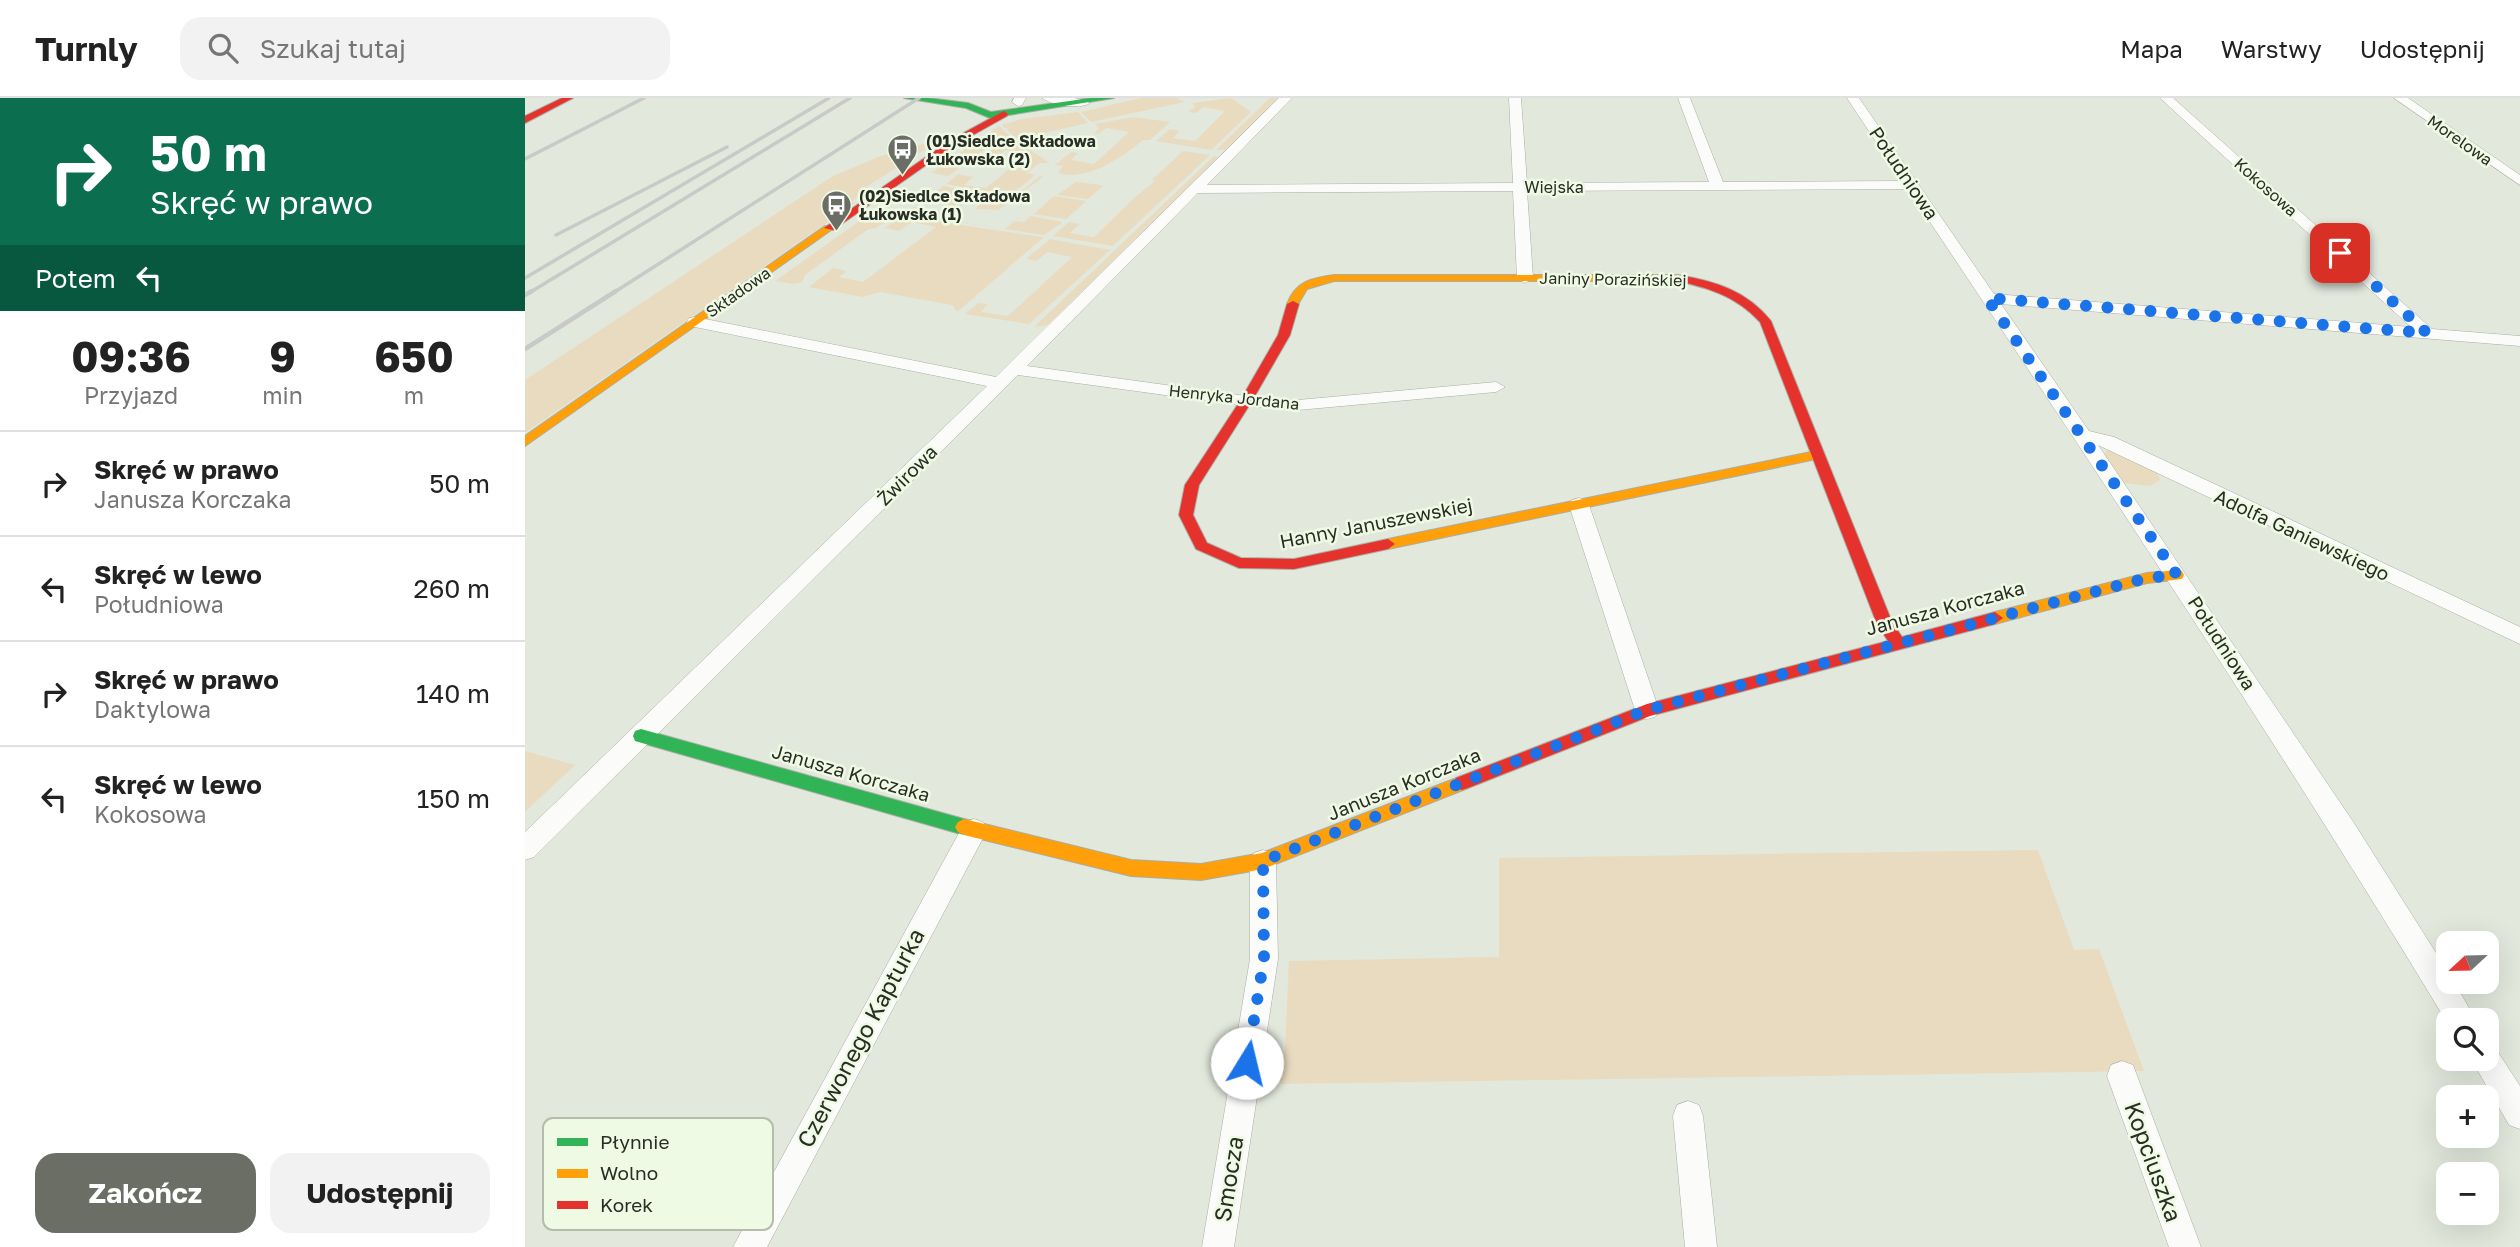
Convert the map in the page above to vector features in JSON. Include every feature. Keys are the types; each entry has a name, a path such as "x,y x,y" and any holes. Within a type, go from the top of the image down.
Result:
{"street":[{"path":"525,120 569,98"},
{"path":"908,98 986,108 1054,102 1084,103 1110,98"},
{"path":"954,98 986,108"},
{"name":"Żwirowa","path":"525,849 1286,98"},
{"path":"1515,98 1525,278"},
{"path":"1684,98 1718,186"},
{"name":"Południowa","path":"1853,98 2177,575 2345,831 2455,1008"},
{"name":"Kokosowa","path":"2166,98 2427,333"},
{"name":"Morelowa","path":"2400,98 2520,181"},
{"name":"Składowa","path":"525,442 952,143 1015,106"},
{"name":"Składowa","path":"952,143 986,108"},
{"name":"Wiejska","path":"1196,188 1912,185"},
{"name":"Janiny Porazińskiej","path":"1310,282 1333,278 1677,278 1701,281 1738,295 1751,303 1765,321 1885,624 1898,642"},
{"name":"Hanny Januszewskiej","path":"1310,282 1296,292 1284,335 1247,401 1192,485 1186,515 1201,546 1239,562 1294,564 1816,454"},
{"path":"1987,298 2520,341"},
{"name":"Henryka Jordana","path":"695,322 1007,376 1247,401 1298,405 1496,387"},
{"name":"Adolfa Ganiewskiego","path":"2083,435 2107,441 2520,636"},
{"path":"1579,505 1647,710"},
{"name":"Janusza Korczaka","path":"641,736 974,830 1131,868 1201,872 1263,861 1647,710 2147,578 2177,575"},
{"name":"Czerwonego Kapturka","path":"773,1203 974,830"},
{"name":"Smocza","path":"1218,1247 1264,958 1263,861"},
{"path":"2493,1071 2520,1114"},
{"name":"Kopciuszka","path":"2122,1076 2185,1247"},
{"path":"1688,1116 1701,1247"},
{"name":"Czerwonego Kapturka","path":"749,1247 758,1230"}],"shaded area":[{"path":"1141,98 1177,98 1185,102 1091,122 1081,112"},
{"path":"1231,98 1251,112 1211,150 1156,141 1170,129 1180,131 1173,138 1195,141 1225,111 1203,107 1196,113 1188,112 1195,107 1193,103"},
{"path":"1270,98 1277,98 1225,150 1216,150"},
{"path":"1078,112 1088,123 1017,139 1007,130 1010,127 1005,128 1002,125 1022,119"},
{"path":"1133,117 1170,122 1150,140 1143,140 1103,167 1081,174 1058,173 1063,166 1055,165 1071,152 1078,153 1071,160 1094,164 1129,132 1107,128 1098,134 1094,133 1099,129 1095,124"},
{"path":"999,126 1014,140 992,144 948,176 931,173"},
{"path":"943,138 869,185 852,202 855,203 525,433 525,380 833,176 878,157"},
{"path":"1016,141 1050,163 1040,163 1026,173 1035,175 1011,195 946,184 958,174 973,177 964,185 986,188 1027,154 1005,150 998,156 986,154 998,145"},
{"path":"1183,151 1210,155 1113,246 1053,236 1069,222 1080,224 1070,233 1094,237 1155,181 1152,180"},
{"path":"1214,156 1218,157 1048,325 1034,327"},
{"path":"1040,176 1043,177 998,210 975,209 981,203 965,201 960,207 925,201 943,186 1004,197 998,202 1006,204"},
{"path":"1076,182 1103,186 1088,199 1057,195"},
{"path":"1054,196 1086,201 1066,219 1034,214"},
{"path":"914,207 929,210 935,218 1005,229 1014,221 1024,222 1030,216 1063,222 1044,235 904,214"},
{"path":"872,212 895,215 876,228 867,230 805,275 802,282 794,284 775,281"},
{"path":"901,216 1043,238 957,312 952,305 880,292 862,297 809,287 833,268 847,271 839,277 863,282 936,227 912,222 899,231 885,228"},
{"path":"1050,239 1110,250 1029,324 965,314 978,303 988,304 981,312 1008,316 1072,257 1047,252 1037,261 1026,259"},
{"path":"2109,449 2157,472 2160,480 2150,486 2124,483 2103,454"},
{"path":"525,751 575,765 525,812"},
{"path":"2038,850 2074,950 2099,949 2144,1071 1279,1084 1285,1049 1289,961 1499,957 1499,858"}],"railway":[{"path":"525,159 644,98"},
{"path":"525,278 829,98"},
{"path":"529,293 850,98"},
{"path":"613,293 919,98"},
{"path":"556,235 727,147"},
{"path":"525,295 532,291"},
{"path":"525,349 616,291"}],"traffic: fast":[{"path":"908,98 968,106 990,115 1011,112"},
{"path":"1014,111 1110,98"},
{"path":"641,736 964,827"}],"traffic: slow":[{"path":"525,442 829,228"},
{"path":"1293,304 1303,286 1334,278 1678,278"},
{"path":"1388,544 1816,455"},
{"path":"1995,618 2147,578 2177,575"},
{"path":"964,827 1131,868 1201,872 1263,861 1462,783"}],"traffic: jam":[{"path":"525,120 569,98"},
{"path":"829,228 952,143 1004,114"},
{"path":"1678,278 1726,290 1746,303 1765,321 1885,624 1897,642"},
{"path":"1293,304 1284,335 1246,401 1192,485 1186,515 1201,546 1239,563 1294,564 1388,544"},
{"path":"1462,783 1647,710 1995,618"}],"place":[{"name":"(01)Siedlce Składowa Łukowska (2)","path":"903,177"},
{"name":"(02)Siedlce Składowa Łukowska (1)","path":"836,232"}],"route":[{"path":"1247,1063 1264,958 1263,861 1647,710 2147,578 2177,575 1987,298 2427,333 2340,253"}]}
